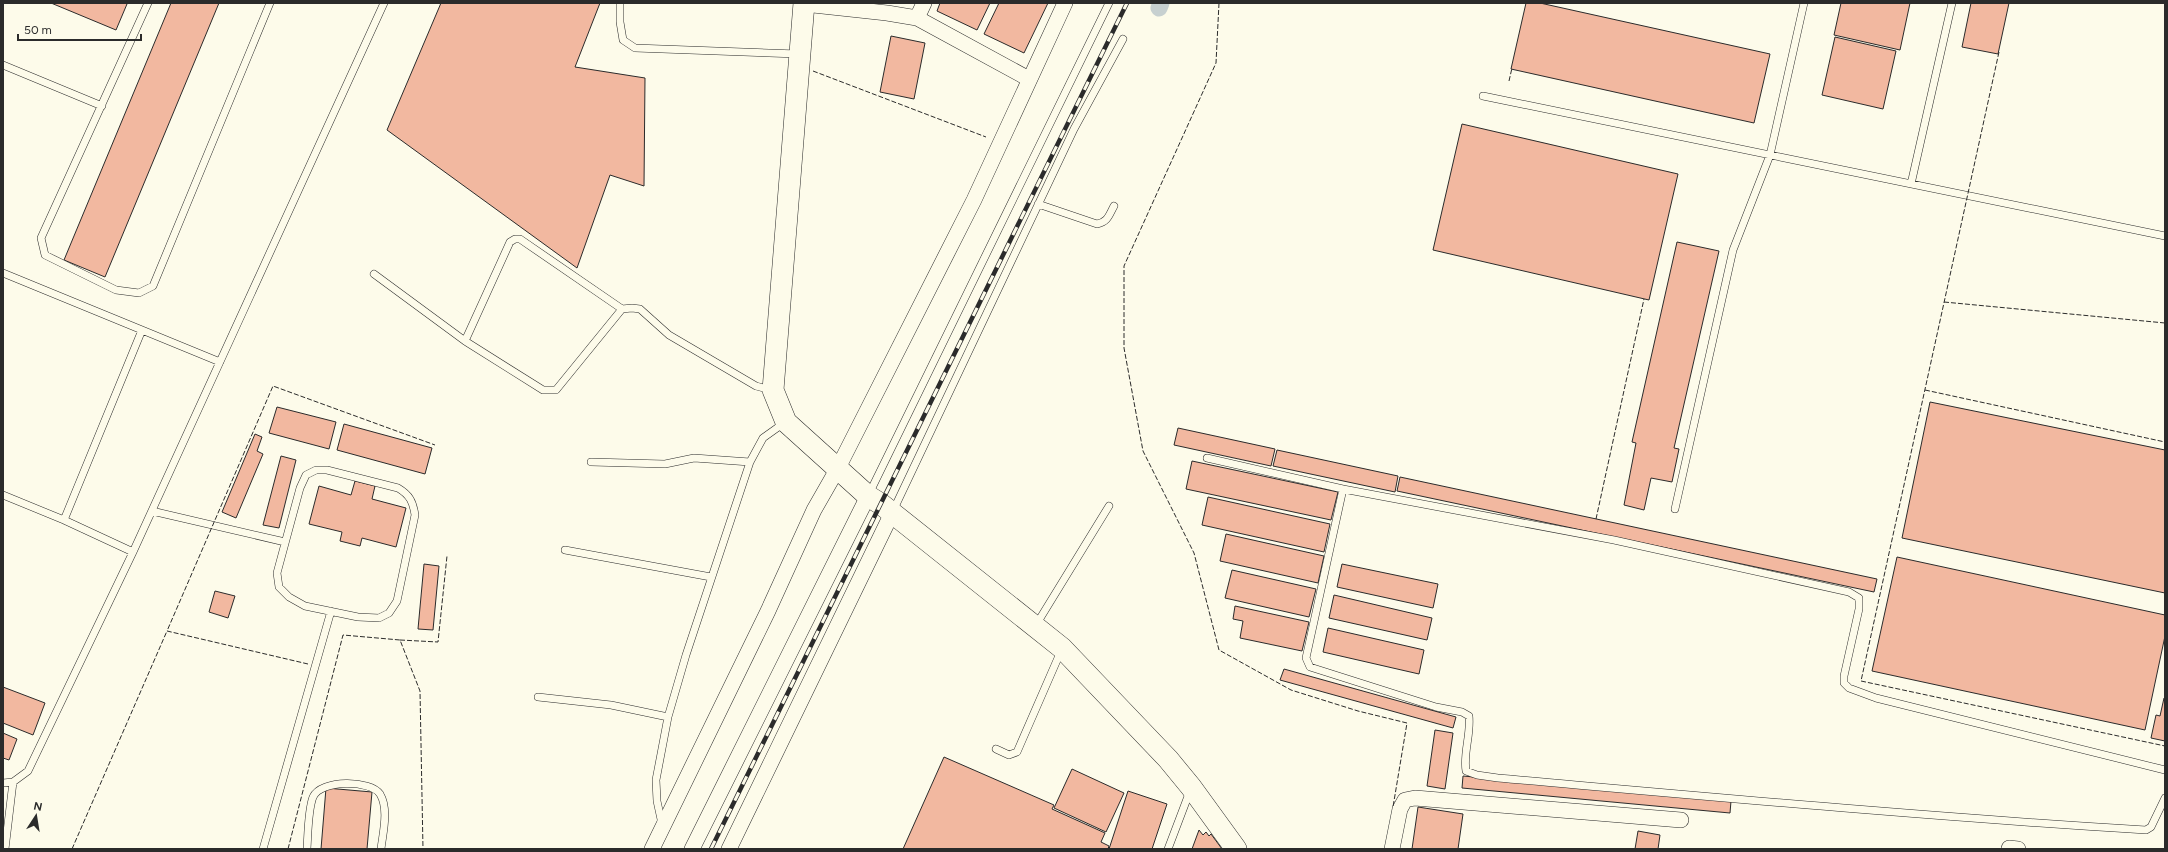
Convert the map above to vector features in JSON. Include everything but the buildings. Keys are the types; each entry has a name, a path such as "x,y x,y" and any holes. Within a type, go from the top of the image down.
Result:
{"street":[{"path":"917,18 924,3"},
{"path":"652,849 768,611 814,510 838,468 974,200 1029,79 1066,3"},
{"path":"1029,79 917,18 887,12 804,4 773,390 786,422 868,496 892,513 1062,648 1168,759 1192,787 1236,849"},
{"path":"692,849 868,496"},
{"path":"729,849 892,513"},
{"path":"1392,849 1400,809 1405,800 1415,798 1681,820"}],"lane":[{"path":"148,3 41,238 44,255 116,290 140,293 153,286 270,3"},
{"path":"3,783 13,782 28,771 133,552 384,3"},
{"path":"620,3 620,22 623,40 635,48 800,54"},
{"path":"868,496 1110,3"},
{"path":"1674,509 1733,250 1770,155 1804,3"},
{"path":"1911,184 1952,3"},
{"path":"892,513 1074,129 1124,39"},
{"path":"3,65 102,106"},
{"path":"1483,96 2165,236"},
{"path":"1038,204 1097,224 1104,222 1108,218 1114,206"},
{"path":"465,341 510,242 515,239 520,239 622,309 640,309 669,335 756,386 773,390"},
{"path":"3,273 220,362"},
{"path":"374,274 465,341 543,390 550,391 556,390 622,309"},
{"path":"64,520 142,330"},
{"path":"663,826 656,801 656,780 668,717 711,577 750,462 763,438 786,422"},
{"path":"591,462 665,464 694,458 750,462"},
{"path":"1207,458 1343,489 1614,540 1848,592 1859,598 1859,609 1844,676 1844,683 1849,688 1876,698 2165,770"},
{"path":"316,470 328,470 398,488 405,492 413,502 415,515 397,601 389,613 379,618 358,617 305,606 289,597 279,587 277,573 285,542 300,488 306,475 316,470"},
{"path":"1343,489 1306,658 1310,667 1436,707 1462,712 1468,716 1470,726 1464,762 1466,771 1477,775 1498,778 1790,804 2146,830 2151,827 2165,798"},
{"path":"3,496 64,520 133,552"},
{"path":"1034,627 1108,506"},
{"path":"152,511 285,542"},
{"path":"565,550 711,577"},
{"path":"263,849 331,611"},
{"path":"996,749 1009,755 1017,752 1062,648"},
{"path":"538,697 611,705 668,717"},
{"path":"5,849 13,782"},
{"path":"307,849 313,797 318,790 327,785 338,783 368,787 379,793 384,804 381,849"},
{"path":"1168,849 1192,787"}],"waterway":[{"path":"1159,8 1161,3"}],"railway":[{"path":"711,849 1127,3"}],"fence":[{"path":"1219,3 1216,63 1124,266 1124,348 1143,451 1194,553 1219,650 1291,690 1358,711 1407,723 1393,807"},
{"path":"1999,52 1861,681 2165,746"},
{"path":"1509,81 1512,68"},
{"path":"813,71 986,137"},
{"path":"1596,519 1644,299"},
{"path":"1944,302 2165,323"},
{"path":"308,664 167,631 273,386 435,445"},
{"path":"1925,390 2165,442"},
{"path":"400,640 438,642 447,556"},
{"path":"72,849 167,631"},
{"path":"288,849 343,635 400,640 420,691 423,849"}]}
